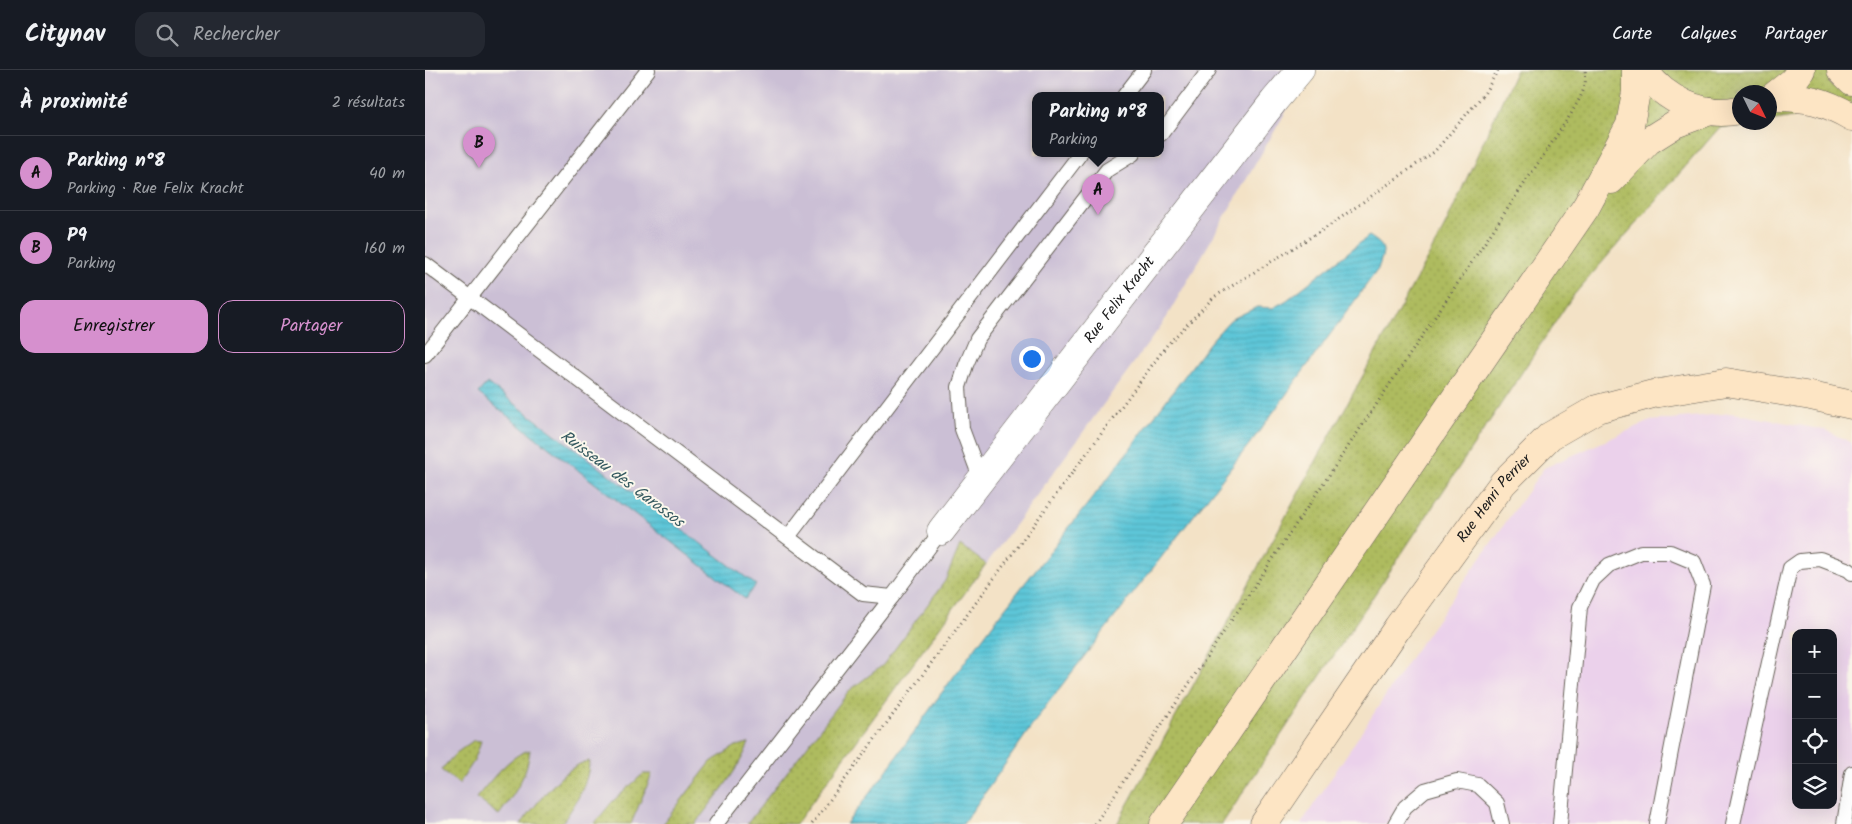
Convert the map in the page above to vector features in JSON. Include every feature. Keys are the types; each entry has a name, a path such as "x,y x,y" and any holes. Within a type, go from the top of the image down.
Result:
{"main road":[{"path":"1164,824 1586,207 1630,125 1636,92 1636,70"},
{"path":"1644,70 1649,78 1667,95 1687,106 1710,112"},
{"path":"1777,94 1793,81 1801,70"},
{"path":"1841,70 1852,80"},
{"path":"1777,98 1802,97 1831,105 1852,117"},
{"path":"1586,207 1648,141 1675,124 1710,112 1732,110"},
{"name":"Rue Henri Perrier","path":"1263,824 1398,627 1503,483 1550,436 1597,409 1653,394 1726,382 1811,396 1850,406"}],"street":[{"name":"Rue Felix Kracht","path":"941,531 1300,70"}],"lane":[{"path":"425,356 648,70"},
{"path":"1127,92 1144,70"},
{"path":"1164,130 1209,70"},
{"path":"787,537 1078,157"},
{"path":"981,480 962,429 959,387 977,339 1107,170 1128,157"},
{"path":"425,264 470,296 863,594 892,597"},
{"path":"716,824 941,531"},
{"path":"1560,824 1580,608 1593,580 1609,565 1641,552 1670,552 1694,562 1703,585 1657,824"},
{"path":"1733,824 1790,568 1800,561 1820,559 1849,570 1852,573"},
{"path":"1844,824 1852,773"},
{"path":"1395,824 1405,807 1425,790 1457,781 1478,785 1497,803 1502,824"}],"path":[{"path":"812,824 1167,345 1214,297 1329,226 1434,152 1484,94 1498,70"},
{"path":"1095,824 1571,114 1585,90 1587,77 1585,70"}],"shaded area":[{"path":"425,70 1310,70 1163,323 796,824 425,824"},
{"path":"1733,413 1825,430 1852,443 1852,824 1301,824 1413,654 1544,468 1650,421"}],"green space":[{"path":"1516,70 1852,70 1852,121 1848,127 1809,114 1777,120 1777,85 1732,85 1732,126 1719,128 1572,297 1222,824 1117,824 1445,226"},
{"path":"960,545 986,564 796,824 747,824 850,690 883,665 945,581"},
{"path":"474,740 481,741 474,761 459,784 441,770 455,754"},
{"path":"749,743 732,775 695,824 663,824 711,762 736,746"},
{"path":"530,750 523,777 499,815 476,798 508,763 515,757"},
{"path":"589,761 584,786 561,824 521,824 560,778 580,764"},
{"path":"643,774 652,774 631,824 594,824 612,802"}],"water":[{"path":"1369,236 1383,250 1378,269 1258,433 1048,703 963,824 846,824 1002,612 1105,482 1210,342 1230,320 1257,307 1273,308 1287,300"},
{"path":"487,383 756,585 745,599 478,393"}],"place":[{"name":"P9","path":"479,168"},
{"name":"Parking n°8","path":"1098,215"}],"water label":[{"name":"Ruisseau des Garossos","path":"622,479"}]}
